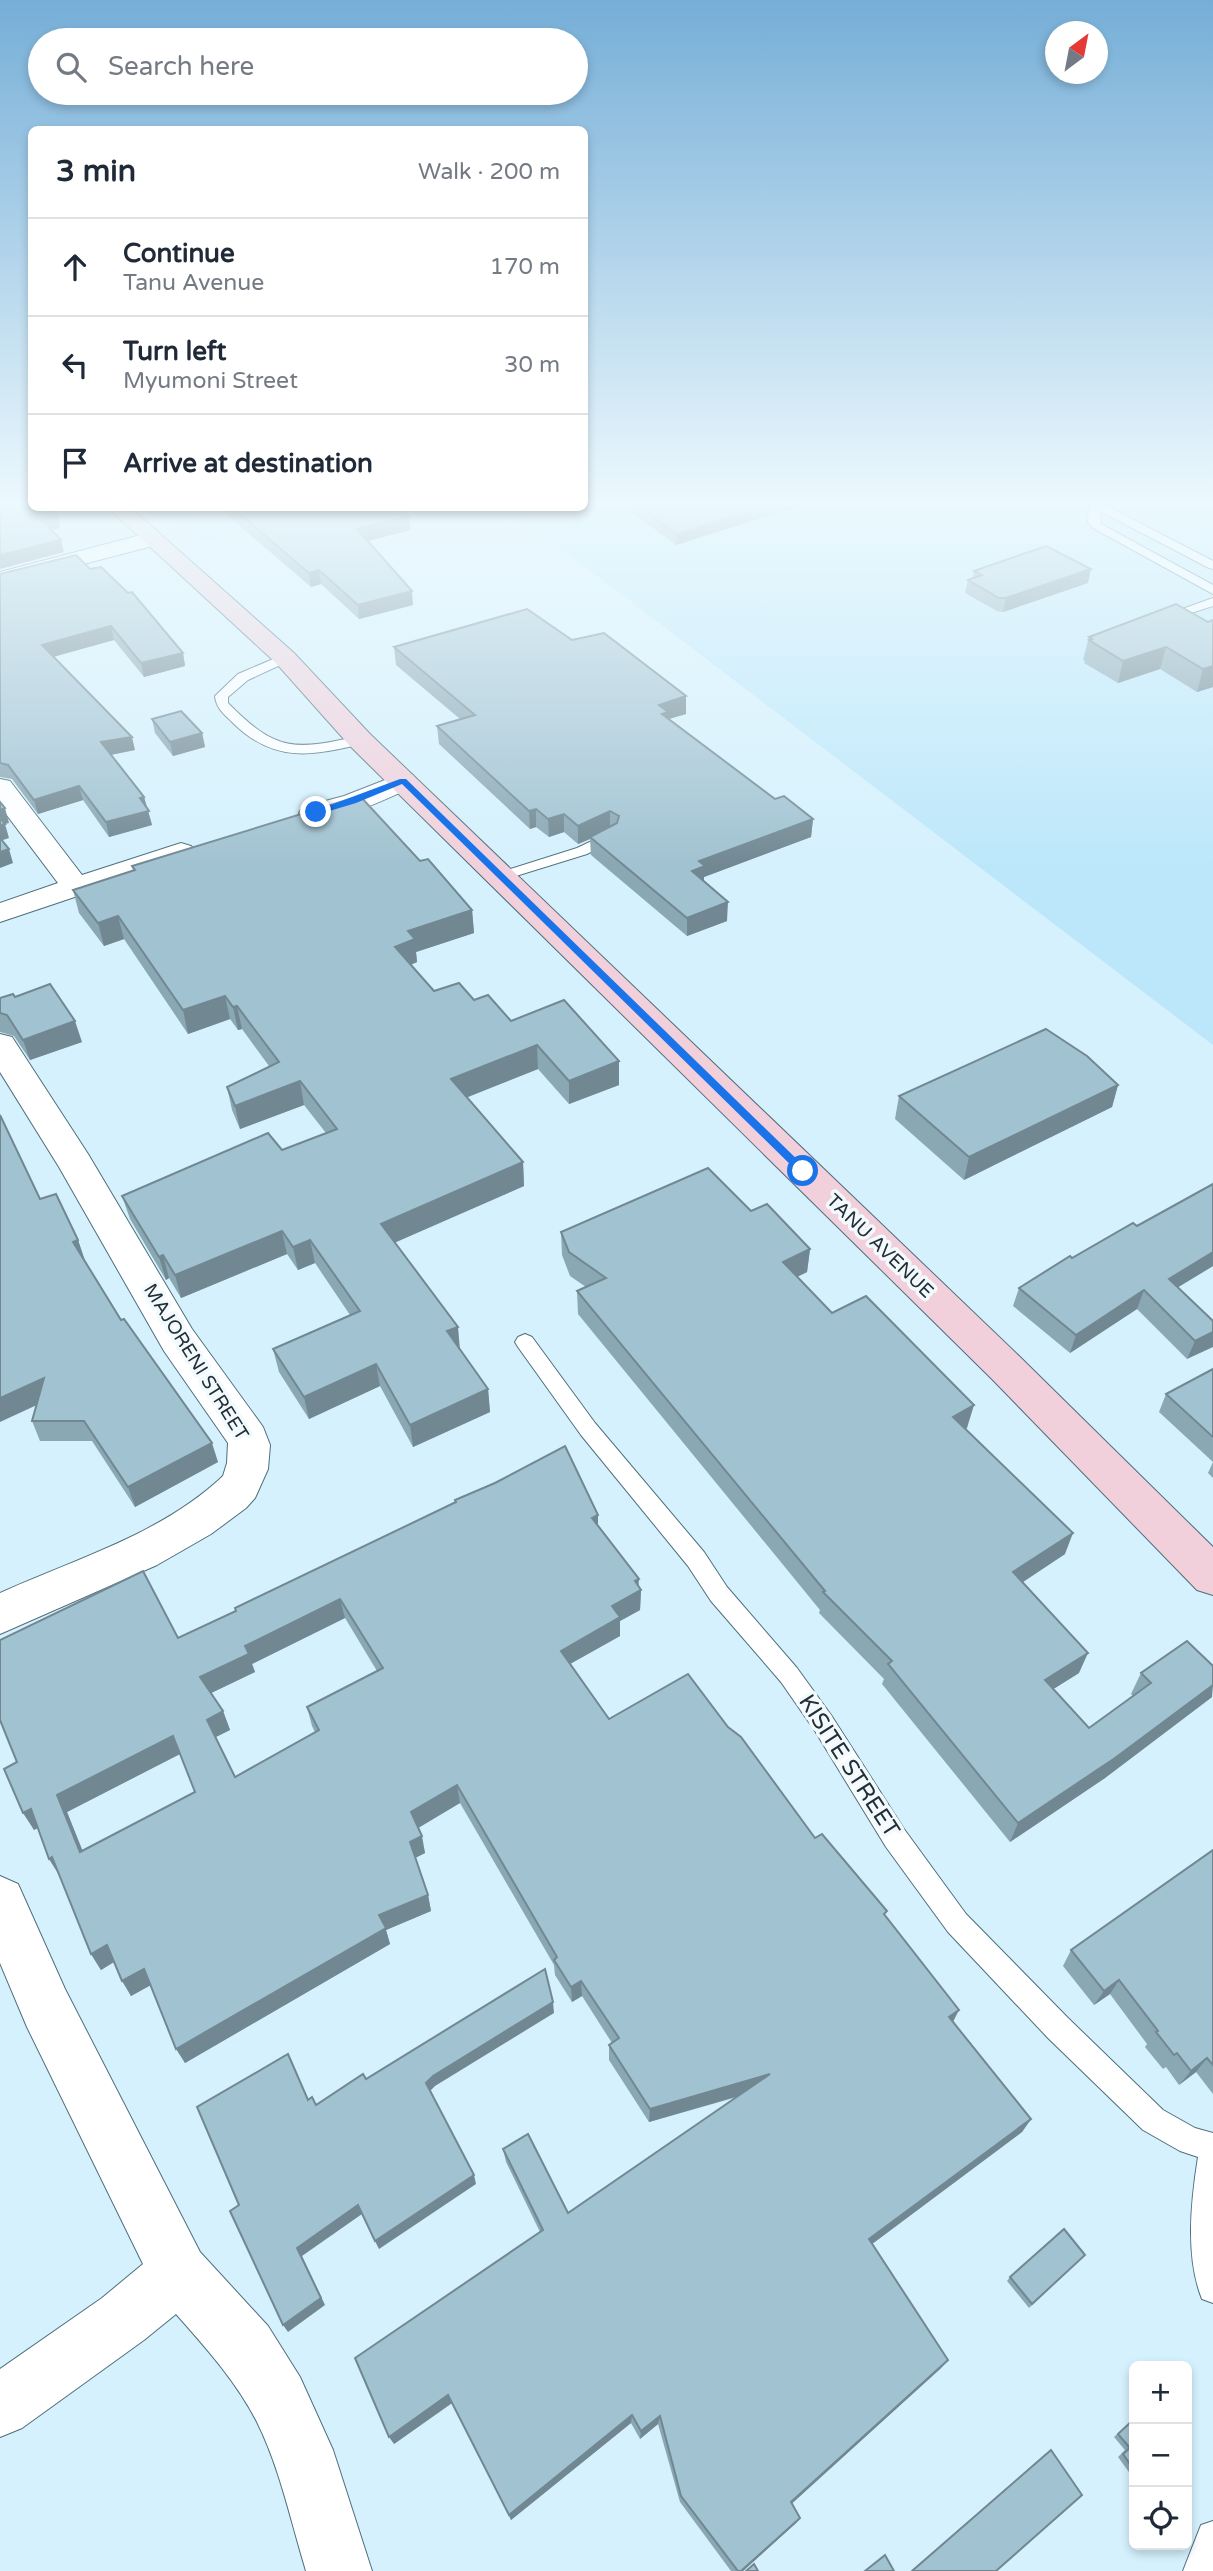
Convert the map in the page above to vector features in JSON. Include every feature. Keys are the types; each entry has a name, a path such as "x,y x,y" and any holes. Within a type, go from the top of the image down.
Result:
{"street":[{"name":"TANU AVENUE","path":"249,626 285,658 360,740 503,876 1006,1368 1213,1576"},
{"path":"292,819 354,802 403,781"},
{"path":"0,787 76,887"},
{"path":"0,913 207,844"},
{"name":"MAJORENI STREET","path":"0,1045 75,1163 178,1340 248,1439 250,1450 245,1475 238,1488 207,1514 146,1548 0,1614"},
{"path":"0,1902 46,2008 179,2273 246,2348 278,2399 309,2474 338,2571"},
{"path":"0,2406 123,2319 179,2273"}],"lane":[{"path":"285,658 236,682 221,696 222,704 260,741 276,749 310,750 360,740"},
{"path":"503,876 582,851 611,836"},
{"name":"KISITE STREET","path":"525,1342 588,1429 696,1559 719,1594 789,1675 823,1723 895,1838 957,1923 1058,2028 1153,2120 1190,2141 1213,2148"},
{"path":"1213,2148 1207,2189 1207,2237 1213,2288"},
{"path":"1199,2571 1213,2537"}],"shaded area":[{"path":"663,626 1213,626 1213,1045"}],"building":[{"path":"0,626 160,626 183,653 141,663 111,626 42,645 132,737 101,742 144,797 140,798 149,811 106,822 79,786 34,800 8,765 0,763"},
{"path":"468,626 552,626 572,640 604,633 686,696 659,705 668,712 662,714 775,799 784,796 813,819 699,861 705,866 692,871 728,902 687,918 590,837 617,823 619,816 610,811 578,826 564,814 548,819 536,809 529,811 437,726 475,715 394,647"},
{"path":"1118,626 1213,626 1213,666 1203,669 1166,647 1123,661 1089,640 1092,639 1089,637"},
{"path":"181,711 202,733 170,742 152,719"},
{"path":"360,796 420,861 428,859 472,910 408,931 415,939 395,947 434,991 459,983 474,1000 488,995 511,1021 564,1000 619,1061 569,1081 537,1045 451,1079 523,1162 381,1224 458,1327 447,1331 488,1389 410,1425 376,1364 304,1397 273,1349 360,1311 310,1240 293,1247 282,1231 175,1275 163,1255 159,1257 122,1196 268,1133 282,1150 337,1129 300,1081 235,1106 227,1087 279,1062 237,1006 233,1007 225,996 183,1010 118,916 98,923 73,890 135,870 132,866"},
{"path":"0,838 9,849 0,852"},
{"path":"50,984 75,1021 23,1040 7,1015 0,1013 0,998 13,994 15,997"},
{"path":"1046,1029 1087,1056 1118,1085 969,1157 899,1096"},
{"path":"0,1115 40,1199 56,1194 78,1240 73,1242 121,1320 124,1319 212,1443 128,1487 84,1421 32,1421 44,1378 0,1398"},
{"path":"708,1168 751,1211 767,1204 810,1249 783,1262 832,1313 866,1296 974,1405 953,1417 1073,1533 1013,1572 1088,1653 1045,1680 1089,1728 1151,1683 1141,1673 1187,1641 1213,1666 1213,1685 1115,1758 1018,1823 888,1664 892,1661 823,1592 825,1591 577,1291 606,1278 569,1252 561,1232"},
{"path":"1213,1184 1213,1252 1169,1279 1213,1321 1213,1332 1195,1341 1144,1290 1076,1335 1019,1288 1070,1256 1072,1258 1133,1223 1137,1226"},
{"path":"1213,1369 1213,1437 1166,1394"},
{"path":"565,1446 598,1515 592,1518 639,1579 635,1581 641,1590 612,1606 620,1617 561,1651 609,1719 688,1674 728,1727 741,1737 815,1838 822,1834 887,1911 884,1914 959,2010 949,2017 1031,2119 869,2239 948,2360 791,2502 800,2518 741,2571 738,2571 681,2496 660,2416 641,2431 632,2415 509,2515 448,2395 389,2437 355,2358 543,2230 503,2149 528,2134 568,2213 770,2074 650,2109 609,2045 619,2038 581,1981 571,1987 554,1960 557,1957 457,1785 411,1812 422,1836 410,1842 428,1895 379,1915 386,1928 176,2049 144,1969 122,1981 107,1945 91,1954 52,1857 49,1859 31,1809 23,1813 4,1769 17,1762 0,1720 0,1640 143,1571 178,1638 456,1502 455,1500 495,1483","holes":["340,1599 383,1668 307,1707 319,1730 235,1777 207,1720 223,1711 200,1677 249,1654 245,1646","173,1736 195,1792 80,1852 57,1795"]},
{"path":"1213,1850 1213,2065 1207,2058 1191,2071 1177,2053 1174,2055 1119,1980 1104,1991 1071,1950"},
{"path":"545,1969 553,2002 433,2076 426,2083 474,2175 375,2241 358,2205 297,2248 321,2298 283,2325 230,2211 239,2205 197,2107 288,2054 308,2100 312,2097 316,2105 363,2074 366,2079"},
{"path":"1064,2229 1085,2255 1032,2304 1010,2277"},
{"path":"1129,2424 1129,2447 1118,2434"},
{"path":"1129,2449 1129,2463 1123,2454"},
{"path":"1051,2450 1082,2495 996,2571 912,2571"},
{"path":"885,2555 894,2571 865,2571"},
{"path":"754,2564 758,2571 746,2571"}],"route":[{"path":"316,812 354,802 403,781 803,1171"}]}
